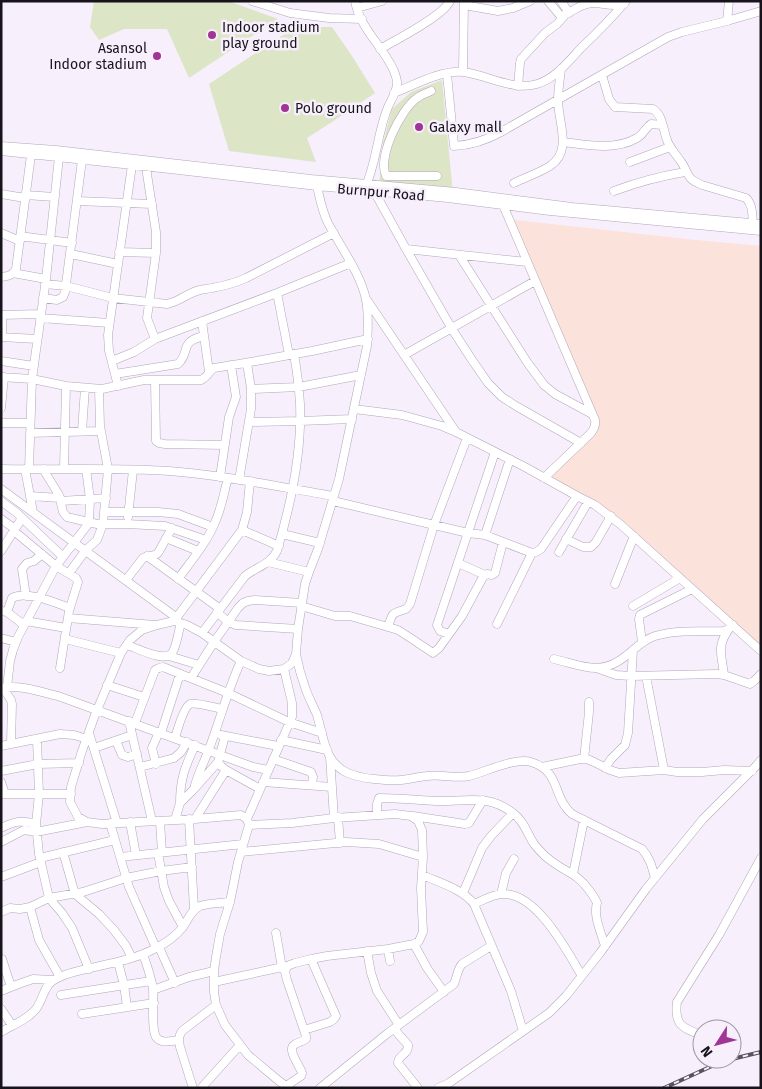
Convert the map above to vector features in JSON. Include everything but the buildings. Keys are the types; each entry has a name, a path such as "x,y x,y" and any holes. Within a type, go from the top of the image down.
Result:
{"street":[{"path":"253,1 290,13 362,20"},
{"path":"365,187 369,178 383,118 398,82 394,71 369,33 356,5 382,1"},
{"path":"442,1 450,1"},
{"path":"380,49 438,15 450,1"},
{"path":"463,72 464,3 498,11 513,8 530,1"},
{"path":"548,1 559,14 562,16 567,14"},
{"path":"561,1 567,14"},
{"path":"727,21 729,1"},
{"path":"518,86 521,59 545,33 567,14 580,6 591,3 607,5 626,2"},
{"path":"394,93 428,79 463,72 518,86 546,81 561,69 626,2"},
{"path":"447,74 454,146 476,144 493,137 668,37 761,10"},
{"path":"514,183 550,166 557,159 561,151 563,132 558,100 561,69"},
{"path":"1,146 56,150 145,163 365,187 456,192 572,207 757,224 750,201 746,198 695,182 689,178 682,163 667,142 656,111 653,109 615,107 609,99 602,75"},
{"path":"432,91 417,98 396,124 384,162 384,171 386,176 437,176"},
{"path":"387,110 401,116"},
{"path":"563,142 601,147 613,146 638,137 651,124 662,125"},
{"path":"630,162 670,147"},
{"path":"1,151 132,165 145,163"},
{"path":"1,277 10,276 16,269 31,154"},
{"path":"33,512 27,470 32,379 59,157"},
{"path":"43,298 57,300 63,298 82,160"},
{"path":"145,163 156,232 156,253 150,303 147,312 147,318 155,339"},
{"path":"118,386 108,343 108,335 132,165"},
{"name":"Burnpur Road","path":"210,170 317,186 365,187 374,191 559,212 761,231"},
{"path":"614,191 645,180 685,172"},
{"path":"317,186 322,210 356,272 366,299 456,432"},
{"path":"374,191 452,328 488,383 502,397 516,406 581,442"},
{"path":"1,194 54,197"},
{"path":"77,201 152,204"},
{"path":"503,205 596,424 594,430 544,478"},
{"path":"14,273 113,298 150,303 175,303 201,289 232,284 246,278 334,233"},
{"path":"1,234 20,239 72,243"},
{"path":"406,249 527,262"},
{"path":"120,252 156,253"},
{"path":"70,254 118,264"},
{"path":"459,255 490,306 544,385 555,394 592,414"},
{"path":"112,361 134,352 155,339 351,263"},
{"path":"404,355 535,281"},
{"path":"202,632 245,576 274,558 294,489 300,421 299,387 277,293"},
{"path":"340,842 328,753 302,678 296,654 301,604 309,572 320,543 339,479 361,375 368,338 366,299"},
{"path":"37,339 2,337 2,314 109,323"},
{"path":"202,320 209,372"},
{"path":"115,374 178,364 181,362 188,343 194,338 204,336"},
{"path":"1,408 2,377 32,379 66,386 99,389 111,388 136,381 201,380 208,376 209,372 214,368 292,355 368,338"},
{"path":"1,362 34,366"},
{"path":"239,480 251,408 251,389 247,363"},
{"path":"178,579 206,540 220,510 224,478 225,445 229,417 236,397 231,365"},
{"path":"251,389 299,387 361,375"},
{"path":"155,380 156,441 165,444 225,445"},
{"path":"64,470 66,386"},
{"path":"82,431 84,388"},
{"path":"69,573 86,550 97,540 103,524 108,469 101,431 99,389"},
{"path":"354,409 414,418 456,432 588,502 611,516 731,627 761,651"},
{"path":"249,422 352,419"},
{"path":"1,423 30,423"},
{"path":"30,433 101,431"},
{"path":"388,627 394,613 406,609 410,604 434,525 467,438"},
{"path":"449,634 440,631 437,625 495,452"},
{"path":"485,535 510,459"},
{"path":"11,744 12,704 4,688 10,661 25,623 56,566 89,523 90,499 86,469"},
{"path":"1,470 108,469 170,471 239,480 294,489 434,525 485,535 532,552 541,549 577,496"},
{"path":"43,470 60,500 62,512 67,517 89,523 155,525 172,528 206,540"},
{"path":"128,524 133,470"},
{"path":"168,656 174,648 177,620 196,591 242,530 247,512 250,482"},
{"path":"1,489 86,550 177,620 202,632 241,661 269,671 284,669 292,663 296,654"},
{"path":"30,496 60,500 106,498"},
{"path":"1,501 63,557"},
{"path":"559,552 588,502"},
{"path":"104,512 178,514 213,528"},
{"path":"566,539 584,547 591,547 611,516"},
{"path":"1,551 22,518"},
{"path":"1,519 56,566 76,578 78,582 70,608 60,668"},
{"path":"126,580 147,556 158,553 172,528"},
{"path":"242,530 279,546"},
{"path":"282,534 320,543"},
{"path":"615,584 634,536"},
{"path":"166,538 198,551"},
{"path":"458,563 485,575 492,575 495,573 503,542"},
{"path":"497,624 532,552"},
{"path":"26,596 22,569 27,563 34,561 42,554"},
{"path":"147,556 196,591 218,610 228,622 236,625 298,629"},
{"path":"268,562 309,572"},
{"path":"191,678 228,622 243,603 248,601 263,600 301,604 335,616 350,616 398,630 433,652 439,648 467,609 485,575"},
{"path":"633,606 680,578"},
{"path":"642,642 640,616 692,589"},
{"path":"66,628 25,623 4,612 12,598 17,596 39,597 70,608"},
{"path":"68,618 157,625"},
{"path":"87,822 78,817 70,802 71,786 97,709 121,653 130,640 142,630 177,620"},
{"path":"597,669 619,661 642,642 654,636 672,632 720,631 731,627"},
{"path":"724,675 721,647 724,637 731,627"},
{"path":"1,638 16,642"},
{"path":"65,639 121,653"},
{"path":"127,645 159,657 168,656 199,665"},
{"path":"606,768 611,759 624,745 628,733 633,650"},
{"path":"554,659 616,675 724,675 750,684 761,674"},
{"path":"194,789 197,775 209,750 241,661"},
{"path":"183,927 164,887 156,821 132,735 132,722 155,670 163,667 228,693 289,722 322,733"},
{"path":"276,933 285,967 286,980 306,1040 292,1047 291,1050 302,1073 288,1087 279,1082 248,1055 240,1045 225,1024 216,1005 214,992 214,971 220,934 230,902 248,822 293,710 284,669"},
{"path":"156,764 152,748 160,732 180,674"},
{"path":"646,676 664,770"},
{"path":"107,685 144,697"},
{"path":"4,688 44,692 97,709 209,750 219,758 226,770 262,785 332,787"},
{"path":"584,759 589,702"},
{"path":"175,738 184,712 191,704 223,709"},
{"path":"1,746 36,738 66,734 88,736"},
{"path":"214,734 280,743 328,753 334,764 351,775 388,780 405,780 429,776 466,777 524,760 532,762 545,768 553,778 568,810 642,849 651,861 655,878"},
{"path":"94,748 132,735"},
{"path":"88,736 94,748 114,823 115,840 126,878 136,904 175,983"},
{"path":"180,803 219,758 225,736"},
{"path":"36,738 39,794 36,828 40,860 49,898 72,928 89,969"},
{"path":"116,741 122,755 128,757 136,754"},
{"path":"140,767 174,758 181,752 187,742"},
{"path":"175,820 180,803 182,776 195,745"},
{"path":"219,758 268,770"},
{"path":"273,759 311,772 313,777 312,786"},
{"path":"542,767 584,759 619,772 664,770 677,772 758,766"},
{"path":"1,771 38,764 79,763"},
{"path":"438,1088 523,1031 554,1008 566,996 655,878 703,819 758,766"},
{"path":"194,909 191,850 192,819 226,770"},
{"path":"1,782 3,794 71,794"},
{"path":"377,815 377,801 379,798 442,801 472,799 482,800 503,807 519,818 542,853 555,864 574,874 596,898 596,914 605,946"},
{"path":"1,842 13,837 20,831 87,822 114,823 241,815 248,822 292,823 336,817 395,814 465,824 469,823 482,800"},
{"path":"463,893 482,848 513,813"},
{"path":"214,982 285,967 311,958 388,949 420,941 423,932 422,830 418,821 412,816"},
{"path":"574,874 584,820"},
{"path":"1,828 18,821 24,821 36,828"},
{"path":"130,822 136,856"},
{"path":"1,877 63,852 115,840"},
{"path":"241,852 340,842 379,844 423,857"},
{"path":"120,857 244,844"},
{"path":"63,852 75,894 99,914 114,930 132,958"},
{"path":"692,1031 682,1026 677,1019 677,1002 718,935 761,858"},
{"path":"501,894 506,873 514,859"},
{"path":"1,901 4,911 10,908 20,909 30,907 49,898 75,894 126,878 192,867"},
{"path":"422,875 463,893 474,904 511,991 523,1031"},
{"path":"474,904 501,894 517,896 530,905 550,924 582,976"},
{"path":"1,992 34,979 56,978 143,954 175,936 194,909 200,906 230,902"},
{"path":"30,907 39,940 56,978"},
{"path":"414,944 427,968 444,992"},
{"path":"320,1088 454,984 462,964 491,946"},
{"path":"388,949 390,961"},
{"path":"367,951 377,991 408,1046 407,1052 399,1058 398,1062 418,1088"},
{"path":"1,954 1,960 12,987"},
{"path":"143,954 153,990 156,1037 166,1042 178,1040"},
{"path":"304,1030 330,1022 336,1016 311,958"},
{"path":"118,962 127,1007"},
{"path":"153,990 214,971"},
{"path":"1,1032 33,1013 42,1000 48,985 56,978"},
{"path":"61,995 151,981"},
{"path":"82,1014 154,1002"},
{"path":"216,1005 182,1031 178,1040 192,1085 205,1087 240,1045"},
{"path":"1,1009 12,1026"}],"shaded area":[{"path":"506,219 761,246 761,648 603,506 540,478 595,426"}],"green space":[{"name":"Indoor stadium play ground","path":"94,1 228,1 278,19 189,78 167,29 124,29 99,40 90,27"},
{"name":"Polo ground","path":"295,27 332,27 375,93 307,138 316,162 229,151 209,84"},
{"path":"442,80 453,194 379,187 383,143 392,109 411,92"}],"railway":[{"path":"742,1057 761,1052"},
{"path":"664,1088 705,1069"}],"place":[{"name":"Indoor stadium play ground","path":"212,35"},
{"name":"Asansol Indoor stadium","path":"157,56"},
{"name":"Polo ground","path":"285,108"},
{"name":"Galaxy mall","path":"419,127"}]}
